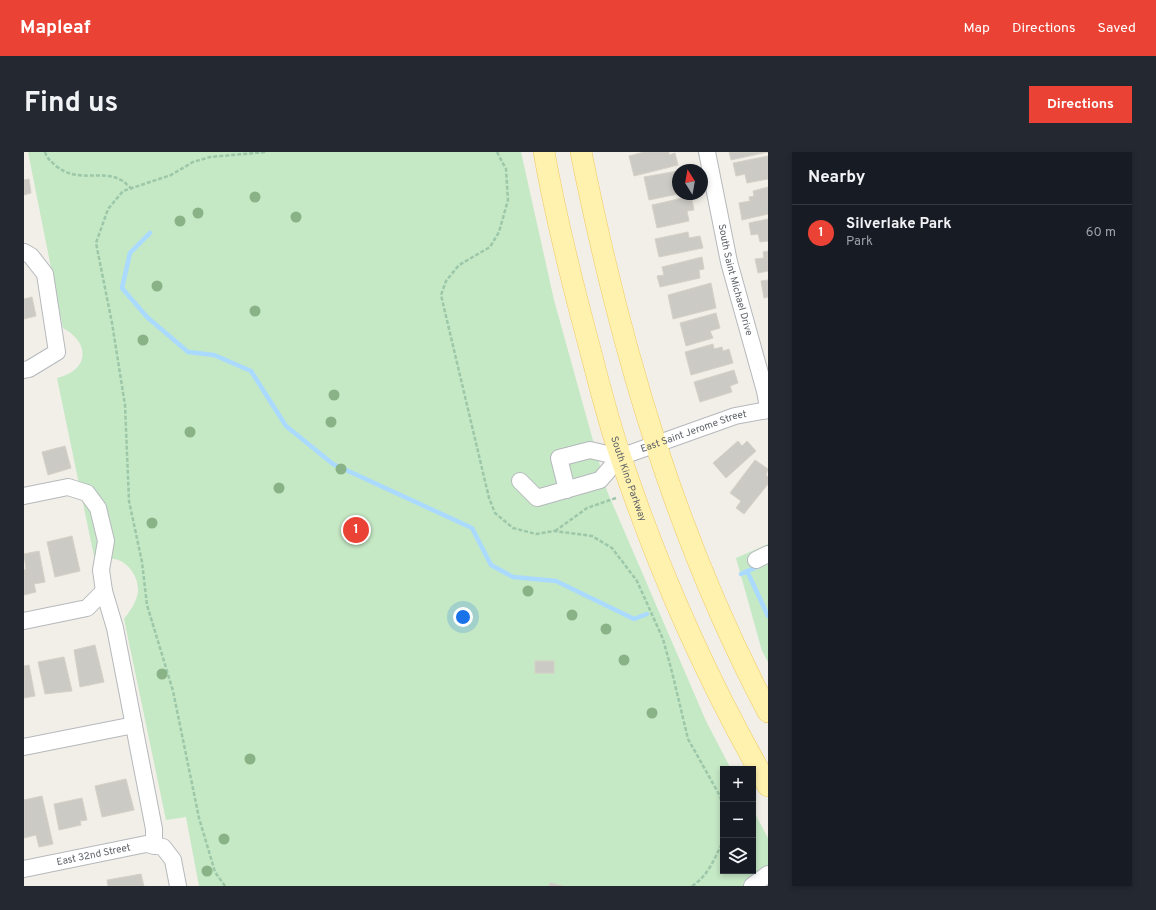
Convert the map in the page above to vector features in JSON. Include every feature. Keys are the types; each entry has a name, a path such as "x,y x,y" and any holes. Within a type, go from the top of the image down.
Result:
{"main road":[{"name":"South Kino Parkway","path":"544,152 574,289 620,457 648,534 678,606 716,688 768,786"},
{"path":"581,152 611,289 634,374 656,444 682,519 723,621 768,712"}],"street":[{"name":"South Saint Michael Drive","path":"707,152 729,262 765,391 768,407"},
{"path":"24,252 31,256 45,274 57,352 29,369 24,370"},
{"name":"East Saint Jerome Street","path":"620,457 734,416 768,410"},
{"path":"520,481 537,498 567,490 600,480 620,457 590,450 559,458 567,490"},
{"path":"24,496 68,487 87,493 98,508 106,542 101,570 104,591 115,628 154,829 159,846 173,860 178,886"},
{"path":"24,621 87,608 104,591"},
{"path":"24,747 134,726"},
{"name":"East 32nd Street","path":"24,869 146,844 159,846"},
{"path":"752,886 768,874"}],"path":[{"path":"45,152 47,158 62,170 78,176 106,176 121,180 131,189"},
{"path":"225,886 215,872 199,818 173,691 147,605 142,562 129,501 125,405 112,323 96,243 108,209 123,191 171,175 193,162 210,157 266,152"},
{"path":"498,152 506,169 508,200 499,232 490,246 459,265 446,281 442,295 489,498 495,513 513,528 536,534 554,531 592,536 612,548 637,581 663,639 688,739 720,796 722,802"},
{"path":"554,531 587,508 616,498"},
{"path":"692,886 700,881 714,860 720,847"}],"green space":[{"path":"28,152 521,152 554,300 607,491 706,721 729,766 720,766 720,874 756,874 756,816 768,838 768,886 199,886 186,817 166,820 124,619 136,599 138,591 137,581 132,570 118,560 113,559 95,561 57,378 68,374 75,369 80,363 82,349 72,334 63,328"},
{"path":"768,544 768,662 762,651 736,558"}],"building":[{"path":"644,152 669,152 669,155 675,153 678,164 672,164 672,166 634,176 629,156"},
{"path":"729,152 768,152 731,160"},
{"path":"768,156 768,179 747,183 745,174 736,176 733,163"},
{"path":"672,172 672,195 649,200 644,177"},
{"path":"29,179 31,193 24,195 24,180"},
{"path":"768,187 768,214 742,220 739,203 750,201 749,197 754,196 753,191"},
{"path":"674,200 692,200 694,210 687,211 689,221 657,228 652,205"},
{"path":"768,219 768,241 760,242 758,234 751,235 749,223"},
{"path":"688,232 689,238 700,236 703,248 659,257 655,239"},
{"path":"768,251 768,271 758,273 755,259 764,258 763,252"},
{"path":"702,257 704,269 699,270 700,278 660,287 657,276 664,275 662,267"},
{"path":"768,280 768,297 764,298 761,281"},
{"path":"711,283 716,308 673,319 668,295"},
{"path":"32,297 36,316 24,319 24,299"},
{"path":"716,313 720,328 710,331 713,338 686,346 680,323"},
{"path":"713,344 714,349 722,347 723,351 729,349 733,363 691,375 685,352"},
{"path":"734,370 738,383 730,386 732,392 700,402 694,382"},
{"path":"738,441 742,446 747,441 756,451 726,478 713,463"},
{"path":"65,446 71,468 48,475 42,452"},
{"path":"755,460 768,469 766,475 768,477 768,484 744,514 736,508 741,501 730,493"},
{"path":"72,536 80,571 55,577 47,542"},
{"path":"39,551 45,582 34,584 36,592 24,595 24,570 26,569 24,554"},
{"path":"95,645 104,682 80,687 74,650"},
{"path":"64,657 72,691 45,694 38,662"},
{"path":"535,661 554,661 554,673 535,673"},
{"path":"29,665 35,696 24,698 24,666"},
{"path":"126,779 134,810 102,817 95,786"},
{"path":"42,796 53,844 39,847 36,835 24,838 24,800"},
{"path":"82,798 87,820 80,821 81,825 59,830 54,804"},
{"path":"141,874 144,886 108,886 107,880"},
{"path":"550,883 562,886 549,886"}],"waterway":[{"path":"150,233 130,253 122,288 147,317 188,352 214,355 251,371 286,426 333,464 472,528 491,565 513,577 556,581 634,619 647,614"},
{"path":"741,574 759,566"},
{"path":"747,571 768,616"}],"place":[{"name":"Silverlake Park","path":"356,530"}]}
